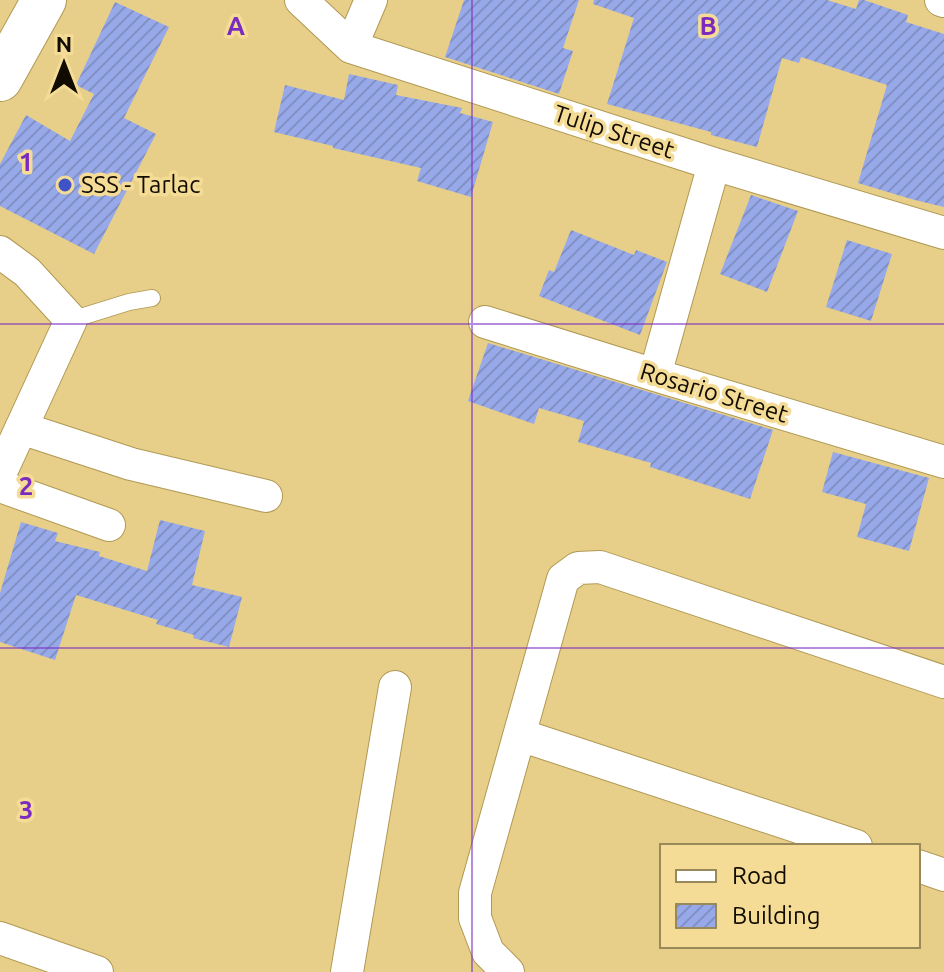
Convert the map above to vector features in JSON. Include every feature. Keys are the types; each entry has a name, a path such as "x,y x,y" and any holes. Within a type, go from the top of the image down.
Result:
{"street":[{"path":"0,79 44,0"},
{"name":"Tulip Street","path":"301,0 351,47 714,164 944,233"},
{"path":"351,47 371,0"},
{"path":"655,375 714,164"},
{"path":"0,252 27,272 71,320 0,474"},
{"name":"Rosario Street","path":"485,322 944,462"},
{"path":"21,428 131,464 266,496"},
{"path":"0,486 109,525"},
{"path":"508,972 488,952 475,918 475,893 563,579 578,568 600,567 944,682"},
{"path":"347,972 395,687"},
{"path":"520,735 850,844"},
{"path":"920,867 944,875"},
{"path":"0,938 97,972"}],"lane":[{"path":"71,320 152,298"}],"building":[{"path":"464,0 579,0 563,48 573,51 559,94 445,57"},
{"path":"594,0 827,0 856,9 859,0 864,0 908,15 906,22 944,34 944,207 858,183 887,85 801,57 799,63 782,58 757,147 607,104 634,18 593,4"},
{"name":"SSS - Tarlac","path":"115,2 169,27 124,118 156,134 94,254 0,206 0,164 26,115 70,141 94,94 76,85"},
{"path":"349,74 398,85 396,95 462,108 460,113 493,122 471,197 417,181 421,168 274,132 285,85 344,100"},
{"path":"751,195 798,211 767,292 720,274"},
{"path":"571,230 634,255 636,250 667,262 640,335 539,296 549,270 554,272"},
{"path":"847,240 892,254 871,321 826,307"},
{"path":"488,343 773,430 750,499 650,467 651,463 578,442 584,421 539,408 534,424 468,401"},
{"path":"833,452 929,478 909,551 857,537 866,504 822,492"},
{"path":"160,520 205,531 192,585 242,597 229,647 193,638 194,635 156,624 158,620 76,595 55,660 0,642 0,593 21,522 58,533 55,541 100,552 99,556 147,571"}],"place":[{"name":"SSS - Tarlac","path":"65,185"}]}
